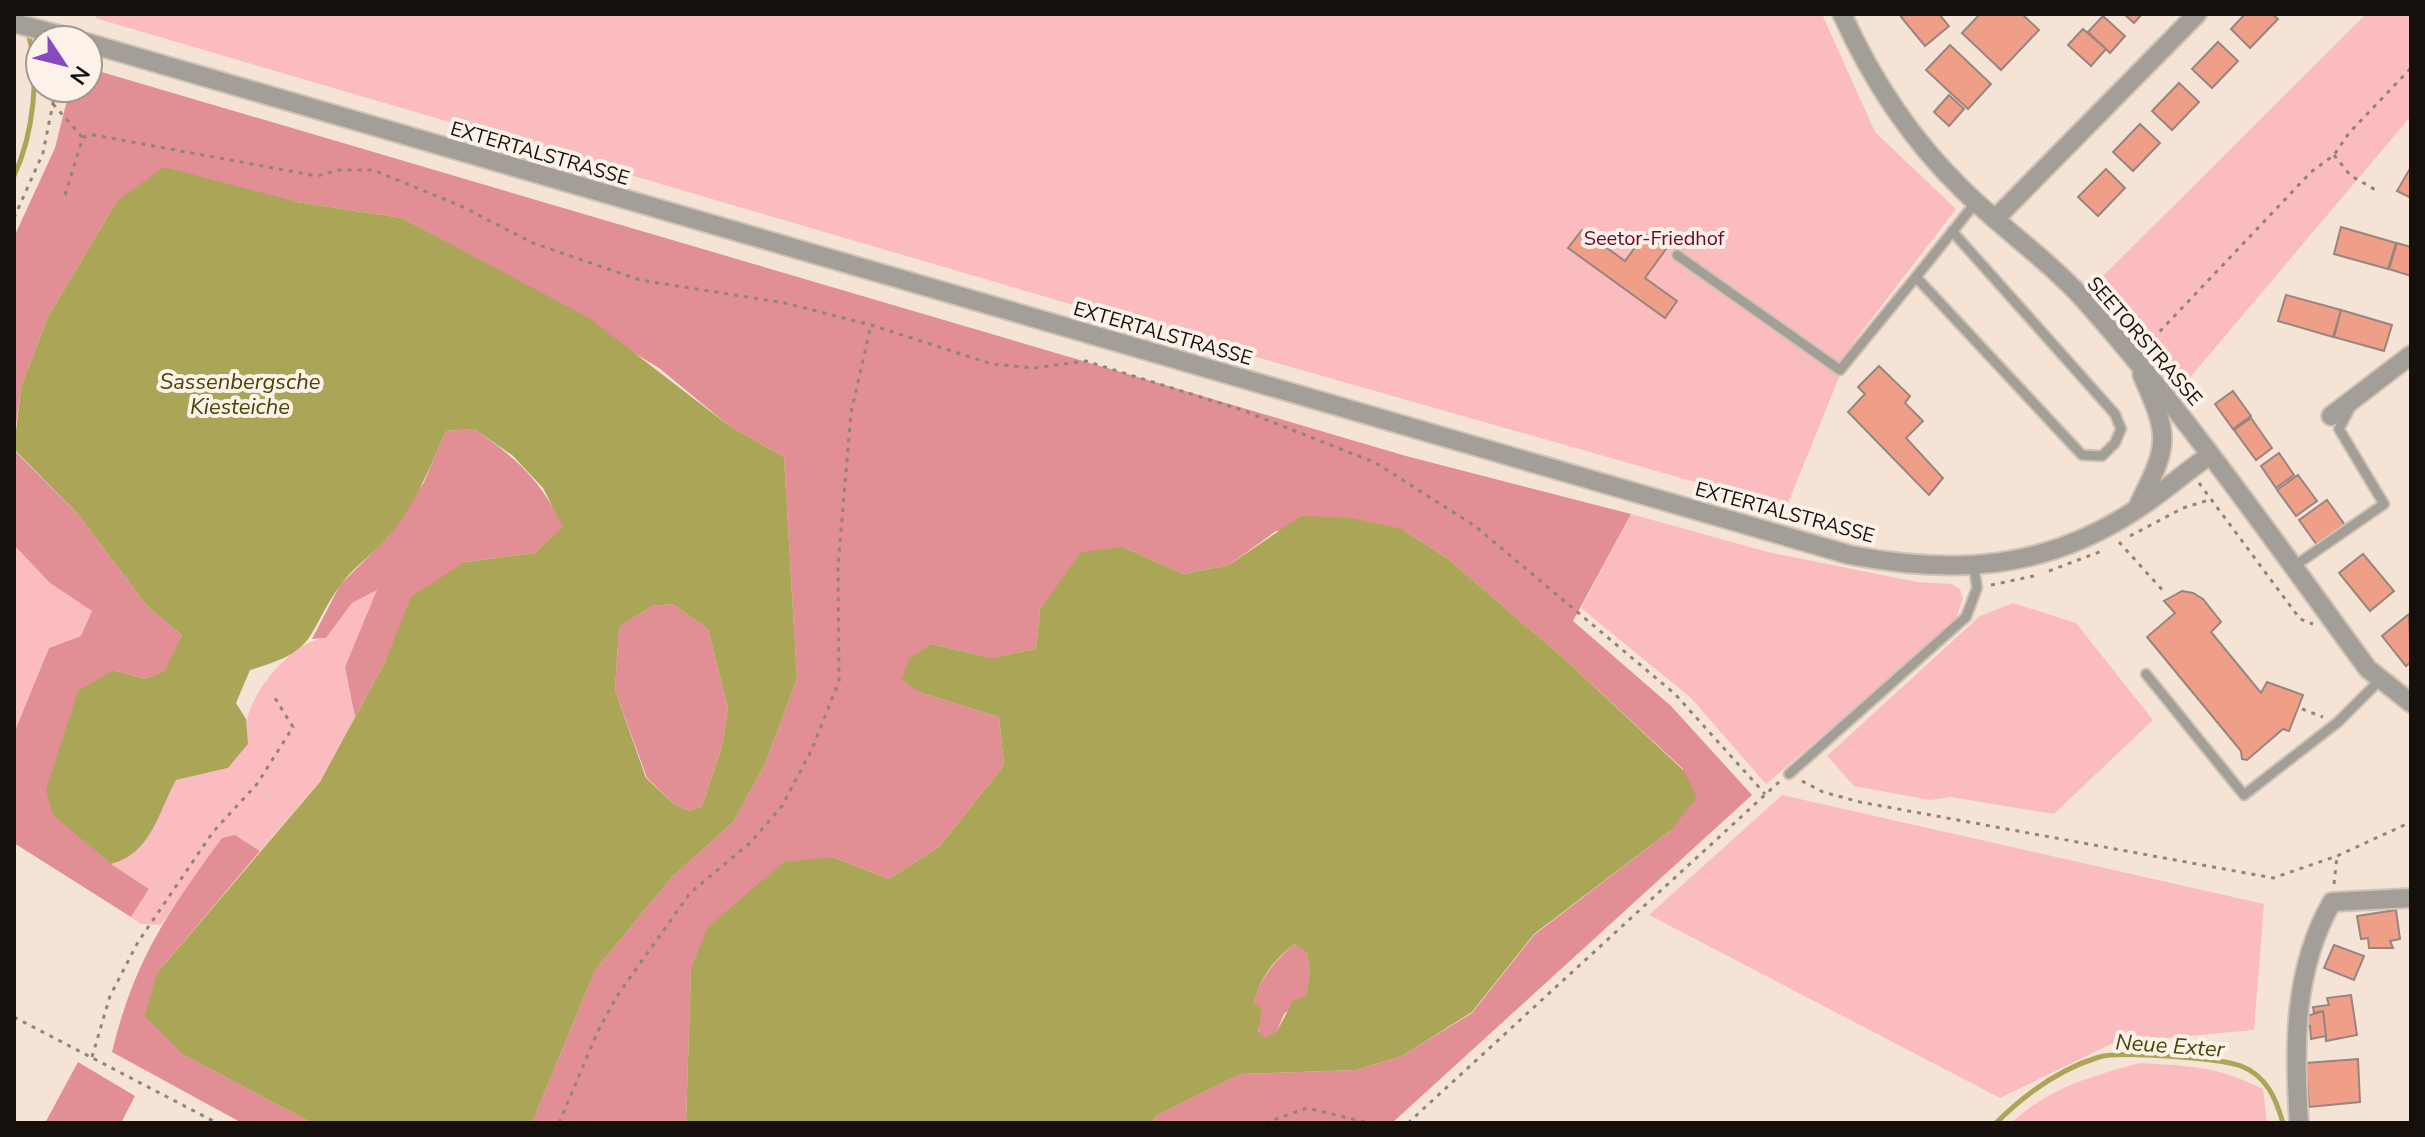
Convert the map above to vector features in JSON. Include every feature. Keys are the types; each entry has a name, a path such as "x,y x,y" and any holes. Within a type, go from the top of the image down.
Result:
{"street":[{"name":"SEETORSTRASSE","path":"1842,14 1863,61 1903,120 1976,202 2084,299 2133,355 2379,681 2411,703"},
{"path":"1995,219 2197,14"},
{"name":"EXTERTALSTRASSE","path":"104,48 1850,555 1911,566 1974,567 2052,550 2136,510 2210,455"},
{"path":"2133,355 2162,420 2164,444 2160,461 2136,510"},
{"path":"2331,416 2411,355"},
{"path":"2299,1123 2298,996 2317,928 2332,902 2411,898"}],"lane":[{"path":"1677,255 1840,370 1976,202"},
{"path":"1916,277 2082,455 2102,456 2115,443 2121,429 2115,414 1952,231"},
{"path":"2293,567 2384,504 2339,429 2354,399"},
{"path":"1789,774 1966,617 1977,588 1974,567"},
{"path":"2146,674 2244,795 2338,722 2379,681"}],"path":[{"path":"2133,355 2154,341 2221,264 2311,172 2334,155 2349,133 2411,68"},
{"path":"53,104 83,137"},
{"path":"14,218 43,153 53,104"},
{"path":"83,137 94,135 317,176 339,170 373,170 461,206 533,243 640,280 785,303 871,325 992,364 1034,368 1086,361 1242,410 1376,463 1475,526 1675,694 1765,794"},
{"path":"65,195 83,137"},
{"path":"2334,155 2350,175 2379,192"},
{"path":"559,1123 598,1031 617,996 690,893 751,842 782,806 812,749 832,701 839,681 838,566 851,413 871,325"},
{"path":"2209,500 2300,619 2315,625"},
{"path":"2119,542 2166,594"},
{"path":"92,1057 110,996 138,942 213,832 257,784 293,727 275,698"},
{"path":"2302,709 2338,722"},
{"path":"1408,1123 1789,774 1823,792 1860,802 2273,878 2337,856 2411,822"},
{"path":"2332,902 2337,856"},
{"path":"14,1017 217,1123"},
{"path":"1265,1123 1307,1108 1369,1123"}],"green space":[{"name":"Seetor-Friedhof","path":"98,14 1822,14 1875,132 1956,209 1853,343 1786,508 1070,304 95,18"},
{"path":"2366,14 2411,14 2411,116 2188,380 2097,282"},
{"path":"1631,514 1768,552 1917,582 1951,584 1960,589 1963,599 1955,622 1766,784 1691,698 1581,608"},
{"path":"14,545 50,583 92,611 81,636 49,648 14,733"},
{"path":"378,589 345,667 355,717 320,782 260,851 235,835 192,880 161,925 141,924 131,917 149,889 111,864 125,859 144,842 176,780 228,768 248,744 246,725 251,707 277,668 301,647 326,638 352,603"},
{"path":"2013,603 2076,623 2153,720 2054,814 1951,797 1930,800 1854,786 1827,756 1980,616"},
{"path":"1782,795 2264,904 2254,1030 2113,1043 2000,1098 1649,915"},
{"path":"2140,1063 2189,1066 2247,1081 2263,1089 2267,1123 2011,1123 2056,1092 2088,1078"}],"shaded area":[{"path":"104,73 1406,456 1631,514 1573,621 1671,706 1752,795 1392,1123 1152,1123 1157,1115 1241,1074 1356,1070 1402,1056 1472,1013 1534,935 1671,830 1683,769 1569,663 1448,559 1402,529 1276,531 1229,565 1183,574 1123,547 1040,610 1036,649 991,658 932,644 919,692 999,717 1004,765 940,846 889,879 832,857 691,969 686,1123 532,1123 595,970 672,877 733,822 765,764 797,679 784,457 728,425 659,368 488,265 402,218 297,202 117,201 48,317 21,387 14,441 14,237 55,148 66,104 104,104"},
{"path":"474,429 526,472 564,527 535,553 465,562 386,660 355,717 345,667 377,590 352,603 326,638 312,639 340,585 388,537 424,482 446,431"},
{"path":"14,450 78,514 148,607 182,635 166,671 145,679 114,670 54,815 111,864 149,889 131,917 14,843 14,733 49,648 81,636 92,611 50,583 14,545"},
{"path":"673,604 708,629 728,708 722,746 702,806 690,811 675,805 647,778 615,690 619,627 652,606"},
{"path":"235,835 260,851 157,973 184,1055 312,1123 242,1123 112,1052 131,991 155,939 222,838"},
{"path":"1294,944 1307,953 1310,971 1306,997 1284,1014 1277,1031 1265,1039 1257,1026 1255,1000 1274,963"},
{"path":"78,1062 135,1096 121,1123 45,1123"}],"water":[{"name":"Sassenbergsche Kiesteiche","path":"164,167 297,202 402,218 589,318 728,425 784,457 797,679 765,764 733,822 672,877 595,970 532,1123 312,1123 184,1055 145,1016 157,973 320,782 386,660 411,597 465,562 535,553 563,527 543,488 512,455 474,429 446,431 421,487 405,513 387,538 344,580 307,640 288,656 250,670 236,703 246,719 248,744 228,768 176,780 144,842 125,859 111,864 53,815 46,790 78,691 114,670 145,679 165,671 182,635 148,607 78,514 14,449 21,387 48,317 117,201","holes":["673,604 708,629 728,708 722,746 702,806 690,811 675,805 646,778 615,690 619,627 652,606"]},
{"path":"1301,516 1351,518 1402,529 1448,559 1569,663 1683,770 1697,797 1671,830 1534,934 1472,1012 1402,1056 1356,1070 1241,1074 1157,1115 1152,1123 686,1123 691,969 708,927 784,862 832,857 889,879 940,846 1004,765 999,717 919,692 902,679 909,659 932,644 991,658 1036,649 1040,610 1081,552 1123,547 1183,574 1229,565","holes":["1294,944 1307,953 1310,971 1306,996 1293,1001 1277,1031 1265,1038 1258,1030 1262,1009 1254,1003 1260,985 1274,963"]}],"building":[{"path":"1905,14 1939,14 1949,26 1925,46 1901,17"},
{"path":"1980,14 2022,14 2039,30 2001,70 1962,33"},
{"path":"2124,14 2142,14 2134,23"},
{"path":"2245,14 2272,14 2278,19 2250,48 2231,29"},
{"path":"2103,16 2125,36 2110,53 2088,32"},
{"path":"2083,29 2106,49 2091,66 2068,45"},
{"path":"2218,42 2238,61 2212,88 2192,69"},
{"path":"1950,45 1991,84 1968,109 1926,70"},
{"path":"2179,83 2199,102 2172,130 2152,111"},
{"path":"1949,95 1964,109 1949,126 1934,112"},
{"path":"2140,124 2160,143 2133,171 2113,152"},
{"path":"2411,167 2411,198 2397,191"},
{"path":"2106,169 2125,188 2098,216 2078,197"},
{"path":"2341,227 2396,243 2388,269 2334,254"},
{"path":"1582,230 1625,261 1645,234 1666,249 1645,278 1677,301 1665,318 1568,248"},
{"path":"2397,243 2411,247 2411,276 2389,269"},
{"path":"2286,295 2341,310 2333,337 2278,321"},
{"path":"2341,310 2392,325 2384,351 2334,337"},
{"path":"1879,366 1910,396 1905,403 1923,421 1906,438 1943,478 1929,495 1848,412 1865,394 1858,387"},
{"path":"2233,391 2251,416 2233,429 2215,404"},
{"path":"2251,418 2272,448 2256,460 2234,430"},
{"path":"2279,453 2294,475 2276,488 2261,466"},
{"path":"2298,475 2317,501 2296,516 2277,490"},
{"path":"2327,500 2345,525 2317,545 2299,520"},
{"path":"2363,554 2394,591 2370,611 2339,573"},
{"path":"2182,591 2203,599 2221,622 2211,632 2261,693 2267,682 2303,695 2289,731 2283,729 2247,760 2242,759 2241,751 2147,637 2175,613 2164,601"},
{"path":"2409,614 2411,662 2406,666 2382,636"},
{"path":"2396,910 2400,939 2390,941 2393,948 2369,948 2368,938 2361,939 2357,916"},
{"path":"2334,945 2364,956 2354,980 2324,968"},
{"path":"2351,995 2357,1035 2326,1041 2323,1011 2314,1013 2313,1007 2329,1005 2327,998"},
{"path":"2323,1011 2326,1036 2311,1039 2310,1026 2305,1025 2304,1017"},
{"path":"2358,1059 2360,1102 2309,1107 2306,1063"}],"waterway":[{"path":"14,176 26,142 33,104"},
{"name":"Neue Exter","path":"1996,1123 2031,1093 2070,1068 2110,1055 2192,1058 2241,1066 2264,1082 2283,1123"}]}
